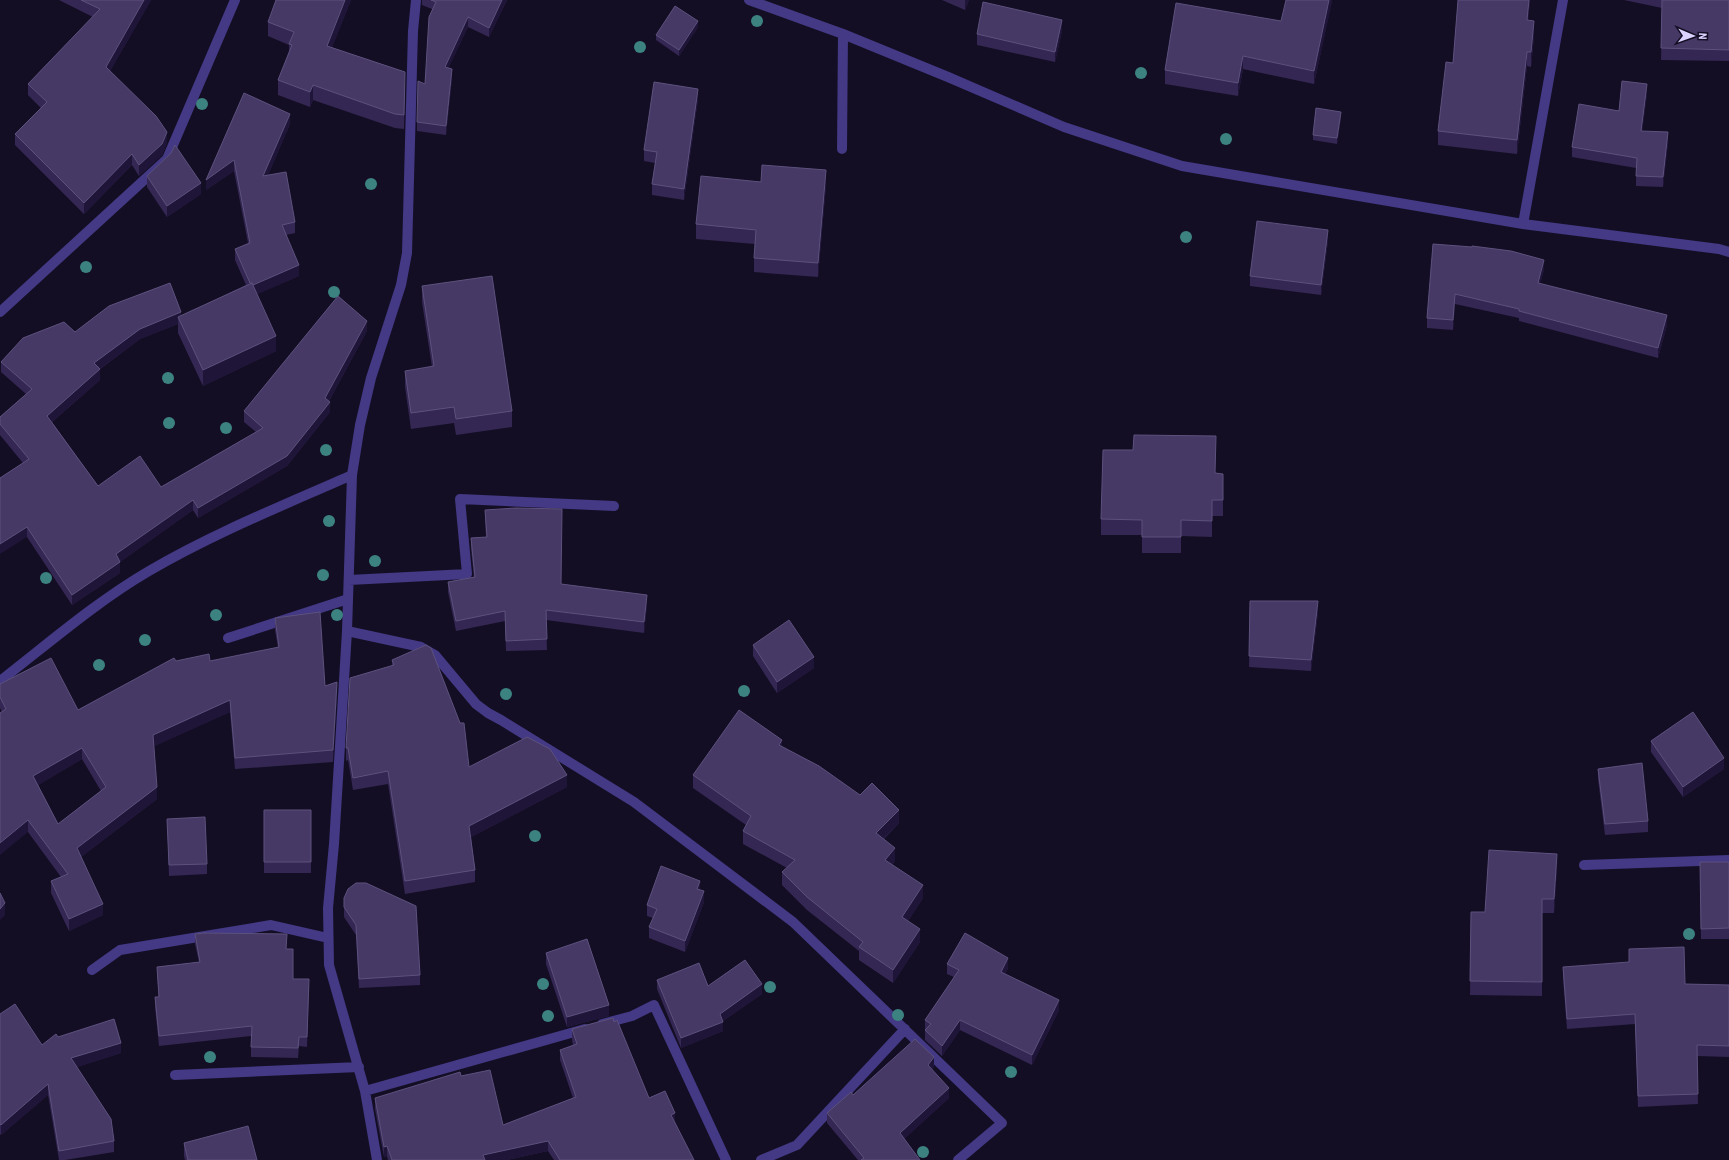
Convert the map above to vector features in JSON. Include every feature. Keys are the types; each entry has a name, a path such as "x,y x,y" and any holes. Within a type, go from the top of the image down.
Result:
{"street":[{"path":"0,312 167,159 236,0"},
{"path":"377,1160 365,1091 329,965 328,908 334,844 347,631 352,474 360,425 370,386 401,285 407,253 413,31 416,0"},
{"path":"749,0 843,34 1064,127 1182,166 1523,224 1719,249 1729,252"},
{"path":"1523,224 1563,0"},
{"path":"842,149 843,34"},
{"path":"0,681 102,601 149,571 196,545 352,474"},
{"path":"349,580 467,574 460,499 614,506"},
{"path":"228,638 348,599"},
{"path":"347,631 421,647 434,655 476,704 488,713 634,802 794,922 1002,1123 958,1160"},
{"path":"1584,865 1729,860"},
{"path":"92,970 120,950 271,926 328,938"},
{"path":"365,1091 632,1016 654,1005 726,1160"},
{"path":"761,1160 798,1145 905,1029"},
{"path":"175,1075 358,1067"}],"building":[{"path":"81,0 144,0 106,67 156,116 167,132 162,144 139,165 132,154 84,203 15,134 47,102 28,84 100,9"},
{"path":"276,0 345,0 327,46 405,72 404,115 395,114 313,85 310,92 278,80 292,45 289,44 294,32 268,22"},
{"path":"431,0 502,0 489,28 468,17 445,67 452,69 446,126 417,122 418,81 425,84 429,17 436,2"},
{"path":"1286,0 1329,0 1314,71 1243,56 1238,83 1165,70 1176,3 1281,21"},
{"path":"1458,0 1529,0 1527,20 1534,21 1531,52 1527,52 1517,140 1438,131 1446,62 1453,63"},
{"path":"1662,0 1729,0 1729,50 1661,48"},
{"path":"983,2 1062,20 1055,52 977,34"},
{"path":"675,6 698,21 679,50 656,35"},
{"path":"1622,81 1647,84 1641,131 1668,132 1663,177 1636,176 1637,158 1572,147 1579,104 1619,111"},
{"path":"654,82 698,89 684,189 652,184 657,152 644,150"},
{"path":"244,93 290,114 263,176 286,172 295,222 282,225 299,265 253,285 250,283 235,249 250,243 234,160 206,180"},
{"path":"1316,108 1341,112 1337,138 1313,135"},
{"path":"175,145 201,183 167,206 147,176 171,153"},
{"path":"762,165 826,170 818,263 754,258 756,230 696,224 701,176 761,182"},
{"path":"1257,221 1328,230 1321,285 1250,276"},
{"path":"1433,244 1472,246 1511,251 1544,260 1538,283 1667,315 1658,348 1519,311 1519,309 1455,294 1453,320 1427,318"},
{"path":"492,276 512,411 456,419 454,407 411,413 405,371 434,366 422,286"},
{"path":"170,283 181,312 140,329 94,363 100,369 47,416 98,486 140,456 161,487 263,428 244,411 338,296 367,321 325,398 330,402 287,456 198,508 193,500 116,554 120,562 72,595 27,527 0,544 0,478 29,459 0,424 0,417 32,389 1,362 23,338 64,322 75,332 109,306"},
{"path":"252,283 276,336 203,370 178,317"},
{"path":"1134,435 1216,436 1215,473 1223,474 1223,500 1212,500 1212,521 1181,520 1181,537 1142,537 1142,520 1101,519 1103,450 1133,450"},
{"path":"516,508 562,509 561,584 647,595 644,622 546,610 547,639 506,641 505,611 456,621 448,582 475,577 471,538 487,537 485,510"},
{"path":"1250,601 1318,601 1311,660 1249,656"},
{"path":"320,612 325,686 337,682 333,750 235,758 230,700 153,735 157,787 77,848 103,904 69,919 51,881 68,874 28,820 0,843 0,713 6,709 0,697 0,684 51,658 78,710 174,658 176,661 209,654 210,661 279,647 275,618","holes":["82,748 106,787 58,824 33,776"]},
{"path":"789,620 814,657 777,682 753,645"},
{"path":"426,645 431,648 460,723 464,723 469,767 527,737 550,749 567,775 469,826 475,870 405,881 388,771 353,778 348,748 346,748 350,678 394,665 392,660"},
{"path":"739,710 782,740 779,745 819,766 860,795 872,783 899,810 876,833 895,848 885,860 923,885 902,917 920,929 893,970 859,947 863,942 807,897 782,872 795,860 743,831 751,816 693,775"},
{"path":"1693,712 1724,758 1683,787 1651,741"},
{"path":"1642,763 1648,821 1605,824 1598,769"},
{"path":"264,810 311,810 311,862 264,862"},
{"path":"205,817 207,864 169,865 167,819"},
{"path":"1489,850 1557,854 1554,899 1542,899 1542,982 1470,981 1471,912 1485,912"},
{"path":"1700,862 1729,862 1729,928 1701,929"},
{"path":"661,866 700,881 697,889 704,891 685,941 649,927 657,909 647,905"},
{"path":"356,883 366,883 416,906 420,975 359,979 356,925 344,907 344,898 348,889"},
{"path":"0,893 5,903 0,909"},
{"path":"965,933 1008,958 1001,972 1059,1000 1032,1055 960,1020 942,1046 925,1030 931,1024 925,1020 959,970 947,964"},
{"path":"195,934 287,934 286,949 293,949 293,979 309,979 307,1037 299,1037 298,1048 251,1047 252,1026 159,1036 155,997 159,997 157,967 200,962"},
{"path":"587,939 609,1005 567,1017 546,953"},
{"path":"1684,947 1685,984 1729,985 1729,1046 1697,1045 1698,1094 1638,1096 1635,1014 1567,1019 1563,967 1629,962 1629,949"},
{"path":"745,960 762,984 720,1014 723,1022 681,1038 657,980 699,963 708,986"},
{"path":"15,1004 42,1045 56,1034 58,1037 114,1019 121,1043 71,1058 111,1119 114,1141 59,1151 48,1084 1,1125 0,1124 0,1014"},
{"path":"613,1018 614,1022 617,1020 649,1098 665,1091 675,1113 671,1115 694,1160 560,1160 548,1141 483,1155 485,1160 392,1160 387,1146 384,1147 375,1098 460,1072 461,1076 490,1070 503,1125 576,1097 560,1050 577,1044 572,1029"},
{"path":"915,1039 934,1057 928,1065 949,1088 900,1133 920,1160 861,1160 864,1158 827,1113 851,1092 853,1095"},
{"path":"248,1126 257,1160 188,1160 184,1143"}]}
